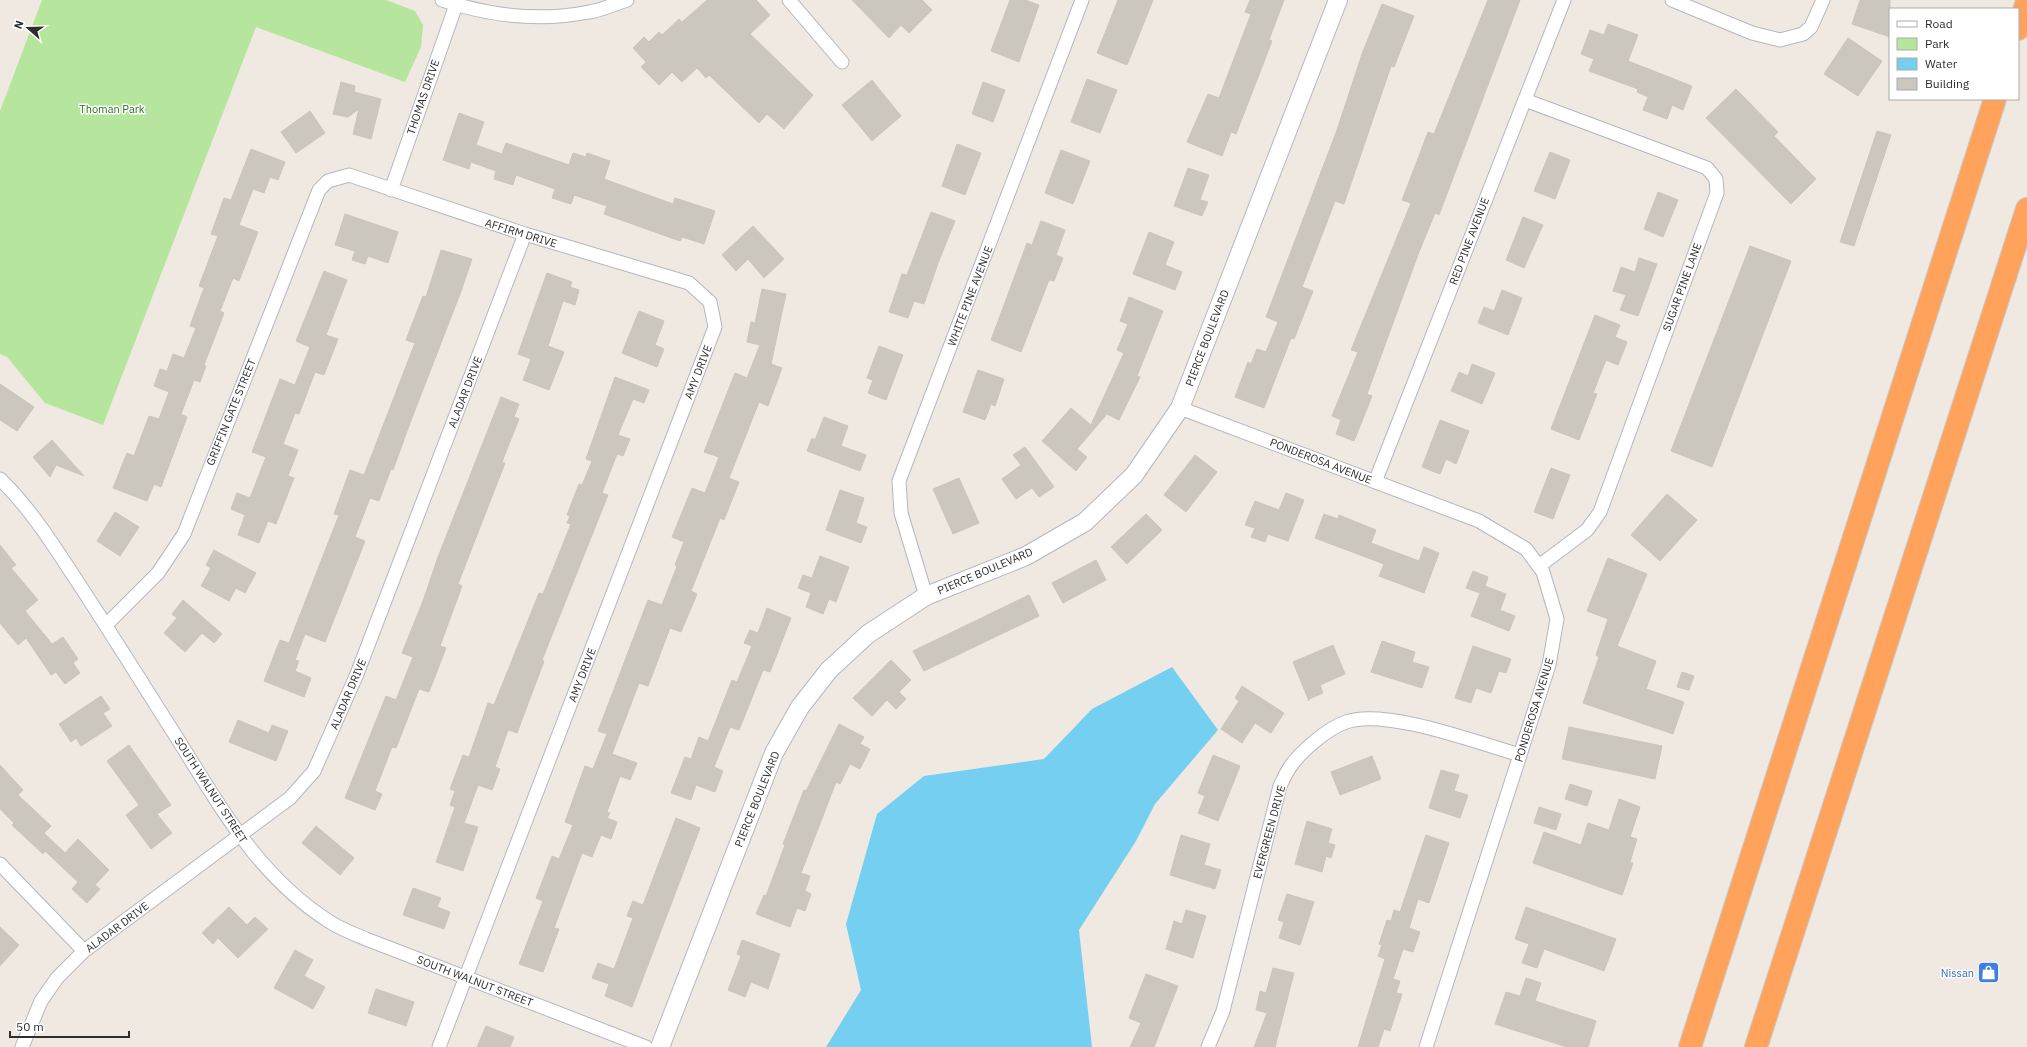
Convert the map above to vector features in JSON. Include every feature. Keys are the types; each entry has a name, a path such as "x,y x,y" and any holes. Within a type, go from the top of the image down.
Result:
{"highway":[{"path":"2019,26 2027,1"},
{"path":"1690,1047 1996,100"},
{"path":"1756,1047 2027,209"}],"street":[{"path":"442,0 456,5 499,15 542,18 590,12 627,0"},
{"path":"789,0 842,62"},
{"name":"WHITE PINE AVENUE","path":"926,596 902,513 900,481 1082,0"},
{"name":"PIERCE BOULEVARD","path":"660,1047 774,753 800,707 828,670 868,634 926,596 1026,556 1085,522 1134,475 1180,408 1338,0"},
{"name":"RED PINE AVENUE","path":"1375,482 1564,0"},
{"path":"1672,0 1752,33 1780,40 1803,34 1811,27 1823,0"},
{"name":"THOMAS DRIVE","path":"391,190 456,5"},
{"name":"SUGAR PINE LANE","path":"1525,100 1708,168 1716,179 1717,193 1600,512 1586,530 1539,566"},
{"name":"AFFIRM DRIVE","path":"328,181 349,175 525,234 689,283 710,302"},
{"name":"GRIFFIN GATE STREET","path":"106,625 158,573 184,534 319,190 328,181"},
{"name":"ALADAR DRIVE","path":"22,1047 41,1001 57,978 84,952 290,798 314,771 357,674 525,234"},
{"name":"AMY DRIVE","path":"439,1047 467,978 715,327 710,302"},
{"name":"PONDEROSA AVENUE","path":"1180,408 1479,522 1526,549 1543,572 1558,619 1549,665 1426,1047"},
{"name":"SOUTH WALNUT STREET","path":"0,479 29,510 106,625 239,836 268,872 302,903 331,923 366,939 646,1047"},
{"name":"EVERGREEN DRIVE","path":"1208,1047 1223,1011 1280,786 1290,766 1303,753 1330,729 1346,722 1364,718 1401,721 1520,755"},
{"path":"0,864 84,952"}],"green space":[{"name":"Thoman Park","path":"42,0 386,0 415,11 423,25 421,47 405,82 256,27 103,425 45,403 7,357 0,354 0,111"}],"water":[{"path":"1172,667 1218,730 1155,804 1136,841 1079,930 1092,1047 826,1047 861,990 846,924 877,814 924,776 1044,759 1092,709"}],"building":[{"path":"707,0 756,0 770,15 750,34 813,95 784,129 767,114 759,123 709,75 706,78 697,68 682,82 672,72 659,85 641,67 646,62 633,48 644,37 649,42 659,32 662,35 679,19 682,22"},
{"path":"852,0 922,0 932,10 909,33 901,25 889,38"},
{"path":"1010,0 1025,0 1039,5 1019,62 991,51"},
{"path":"1118,0 1153,0 1127,65 1097,53"},
{"path":"1250,0 1284,0 1269,40 1272,41 1236,134 1231,132 1222,156 1187,142 1208,94 1219,98 1251,14 1245,12"},
{"path":"1488,0 1520,0 1439,215 1435,213 1419,252 1367,394 1372,396 1354,441 1336,434 1341,420 1332,416 1358,352 1351,350 1411,203 1402,200 1428,132 1434,134"},
{"path":"1860,0 1890,0 1889,37 1852,24"},
{"path":"1382,4 1414,16 1394,67 1391,66 1344,204 1335,201 1302,287 1313,291 1294,339 1291,338 1264,408 1235,397 1248,362 1251,364 1257,349 1266,352 1278,322 1266,317 1337,130 1362,54"},
{"path":"1608,24 1638,35 1628,61 1692,86 1683,110 1672,105 1667,119 1643,110 1648,97 1637,92 1638,89 1589,71 1594,59 1581,54 1590,30 1604,35"},
{"path":"1848,38 1882,61 1858,96 1824,74"},
{"path":"1087,79 1117,90 1100,133 1071,122"},
{"path":"872,80 901,116 872,141 842,105"},
{"path":"341,82 355,86 354,92 381,99 371,139 353,134 359,109 348,117 333,114"},
{"path":"983,82 1005,90 993,122 972,114"},
{"path":"1736,89 1778,132 1774,136 1816,179 1791,204 1706,118"},
{"path":"310,111 325,133 296,153 281,132"},
{"path":"459,113 484,122 476,145 502,154 506,143 569,165 573,153 586,157 587,153 610,161 604,179 673,204 675,198 715,211 704,244 682,237 680,241 604,214 607,206 574,195 571,204 552,198 555,189 516,175 513,185 494,179 496,171 471,162 469,169 443,160"},
{"path":"1877,131 1891,135 1854,246 1840,242"},
{"path":"957,144 981,153 965,195 942,186"},
{"path":"251,149 285,162 278,180 270,177 264,193 253,189 239,225 258,232 239,281 233,278 220,311 224,313 204,365 206,366 200,382 194,380 181,414 187,417 161,487 154,484 147,501 113,488 127,453 134,456 149,416 159,419 169,392 154,386 160,369 167,371 173,354 184,358 196,328 190,326 204,288 199,286 218,236 211,234 224,198 231,200"},
{"path":"1061,150 1090,161 1073,204 1045,193"},
{"path":"1550,152 1570,160 1555,199 1534,191"},
{"path":"1188,168 1209,175 1200,200 1208,202 1202,216 1174,206"},
{"path":"1658,192 1678,200 1663,237 1644,229"},
{"path":"931,212 955,221 938,263 924,304 914,301 908,318 889,312 902,274 907,275"},
{"path":"345,214 398,232 388,263 368,256 365,264 352,260 355,251 335,245"},
{"path":"1523,217 1543,225 1524,268 1506,260"},
{"path":"1041,221 1065,230 1056,255 1063,258 1054,281 1049,280 1021,352 991,340 1027,243 1032,245"},
{"path":"753,226 784,259 764,278 748,259 736,271 722,255"},
{"path":"1149,232 1174,242 1165,265 1182,272 1175,290 1133,274"},
{"path":"1750,246 1791,261 1712,467 1671,451"},
{"path":"441,250 472,259 393,470 391,469 379,501 370,498 355,537 365,541 325,642 305,634 295,660 299,661 295,671 311,678 304,697 264,681 280,640 289,643 339,515 334,514 350,470 364,475 415,343 406,340 423,296 426,297"},
{"path":"1639,258 1657,264 1638,316 1620,310 1626,295 1613,291 1621,267 1635,272"},
{"path":"324,271 347,280 326,335 338,339 324,375 315,372 299,414 295,413 283,444 298,450 288,476 294,478 276,524 268,521 259,543 238,535 245,515 231,509 237,493 250,498 266,457 252,452 280,379 295,385 310,347 296,341"},
{"path":"547,273 572,282 570,287 579,290 575,305 563,301 548,346 564,352 549,390 523,380 531,359 518,354"},
{"path":"762,289 786,294 771,364 782,368 768,406 759,402 729,478 739,482 724,520 720,518 691,591 697,594 681,632 670,628 648,686 639,683 612,754 637,763 630,780 620,776 607,812 610,813 607,818 617,822 611,839 601,835 592,857 582,853 554,928 559,929 543,972 519,964 543,901 536,898 552,856 559,859 573,825 565,822 585,766 593,769 607,734 598,731 648,600 662,605 677,566 675,565 684,542 672,537 692,488 705,493 719,457 704,452 735,373 747,378 760,345 747,342 751,322 755,323"},
{"path":"1502,290 1522,298 1508,335 1478,323 1484,307 1494,311"},
{"path":"1129,297 1163,311 1137,376 1140,377 1119,420 1107,414 1077,449 1087,457 1076,471 1042,441 1071,408 1091,425 1124,353 1117,350 1128,324 1120,321"},
{"path":"639,311 664,321 655,345 664,349 657,367 622,353"},
{"path":"1595,315 1620,325 1615,337 1627,342 1618,365 1606,360 1593,393 1597,394 1579,440 1551,429"},
{"path":"879,346 903,355 886,400 868,393 873,380 867,378"},
{"path":"1472,364 1495,373 1482,404 1451,391 1459,372 1468,376"},
{"path":"978,370 1004,379 995,406 991,404 985,420 963,412"},
{"path":"615,377 649,390 644,403 633,399 618,435 630,439 623,456 617,454 602,493 608,495 542,660 544,661 517,733 508,730 495,767 500,769 492,790 478,785 464,823 478,827 463,871 436,862 455,807 450,805 455,791 450,789 463,755 469,757 488,703 494,705 539,593 543,594 571,524 567,523 570,516 567,515 579,484 582,485 592,461 586,459"},
{"path":"0,384 34,407 17,431 0,420"},
{"path":"501,397 519,404 514,417 519,419 502,462 505,463 458,584 462,586 440,646 446,648 429,692 419,689 396,748 392,747 375,791 382,794 375,810 345,798 386,696 396,700 413,657 402,653"},
{"path":"824,417 848,426 841,446 866,455 860,471 807,451 812,438 815,440"},
{"path":"1440,420 1469,431 1456,464 1446,459 1440,474 1422,467"},
{"path":"52,440 84,476 56,465 50,477 33,457"},
{"path":"1025,447 1054,487 1039,497 1032,488 1016,499 1002,479 1021,465 1013,455"},
{"path":"1195,455 1217,472 1186,512 1164,495"},
{"path":"1551,468 1570,475 1553,519 1534,512"},
{"path":"959,478 979,523 953,534 933,489"},
{"path":"840,490 864,498 856,523 867,527 861,543 826,530"},
{"path":"1286,493 1304,500 1288,541 1268,534 1265,542 1251,537 1255,528 1245,525 1255,501 1279,510"},
{"path":"1667,494 1697,520 1660,561 1631,535"},
{"path":"115,512 139,527 120,556 97,541"},
{"path":"1146,514 1162,530 1127,564 1111,547"},
{"path":"1324,514 1338,519 1339,515 1376,530 1371,543 1419,561 1424,547 1439,553 1424,593 1379,576 1384,564 1315,538"},
{"path":"0,545 16,565 11,568 38,600 25,611 52,644 63,637 78,659 73,663 80,673 65,684 56,672 51,675 26,638 18,645 0,623"},
{"path":"214,550 256,573 245,593 236,588 229,601 201,586 211,568 206,565"},
{"path":"820,556 849,567 836,602 829,599 823,614 806,607 811,593 798,588 803,575 812,578"},
{"path":"1608,558 1647,574 1617,646 1656,661 1646,689 1684,702 1673,734 1583,703 1599,657 1596,655 1608,619 1587,611"},
{"path":"1096,560 1106,580 1063,603 1052,583"},
{"path":"1473,571 1488,577 1485,586 1506,594 1500,610 1515,616 1509,631 1471,616 1480,593 1466,588"},
{"path":"1029,595 1039,616 924,671 913,651"},
{"path":"183,600 222,634 214,643 202,633 185,652 164,633 177,618 172,614"},
{"path":"767,608 791,618 770,672 763,670 739,730 730,727 714,767 723,771 715,792 696,785 691,800 671,793 685,757 691,759 699,737 708,741 732,680 737,682 752,646 744,643 750,630 758,633"},
{"path":"1382,641 1415,652 1412,662 1429,667 1422,688 1371,672"},
{"path":"1333,645 1345,674 1320,685 1323,693 1309,699 1309,701 1293,662"},
{"path":"1473,646 1511,659 1506,673 1499,671 1491,693 1476,688 1471,703 1455,698"},
{"path":"891,660 911,680 899,692 906,699 896,709 887,700 872,716 853,698"},
{"path":"1682,672 1694,676 1689,690 1677,687"},
{"path":"1242,686 1284,713 1271,733 1255,723 1242,743 1221,729 1239,701 1235,698"},
{"path":"101,696 110,709 103,713 112,726 81,746 76,738 71,742 59,724"},
{"path":"238,720 269,733 272,725 288,731 276,761 229,742"},
{"path":"839,724 864,737 860,744 870,749 860,769 850,764 840,784 836,782 801,873 810,876 805,891 811,894 805,911 797,908 790,927 756,914 764,895 766,896 785,845 783,844 804,790 806,791"},
{"path":"1569,727 1662,746 1655,779 1562,759"},
{"path":"129,745 171,805 157,814 172,833 151,849 126,815 139,805 107,761"},
{"path":"1213,755 1240,766 1218,821 1198,813 1205,796 1198,793"},
{"path":"1372,756 1381,779 1340,795 1331,772"},
{"path":"0,765 23,790 18,795 51,826 44,833 65,853 78,839 109,870 95,885 100,889 87,903 72,889 78,882 45,851 43,854 12,825 14,823 0,809"},
{"path":"1441,770 1459,775 1454,791 1468,795 1460,818 1429,808"},
{"path":"1570,784 1592,791 1587,806 1565,799"},
{"path":"1619,799 1640,807 1630,837 1637,839 1630,862 1633,863 1622,895 1533,863 1544,832 1581,845 1588,823 1609,830"},
{"path":"1539,807 1561,814 1556,830 1534,823"},
{"path":"676,818 700,828 632,1007 605,996 609,984 592,978 598,963 614,969 633,918 627,916 633,901 643,905"},
{"path":"1307,821 1332,829 1328,843 1335,845 1331,858 1326,856 1322,872 1295,864"},
{"path":"316,826 354,858 340,875 302,843"},
{"path":"1181,835 1210,844 1204,865 1221,870 1215,889 1170,875"},
{"path":"1426,835 1449,843 1429,903 1418,899 1409,928 1420,932 1413,952 1403,949 1393,979 1400,981 1396,993 1402,994 1390,1031 1384,1029 1378,1047 1358,1047 1385,959 1378,956 1382,945 1379,944 1387,920 1391,921 1394,910 1400,912"},
{"path":"413,888 441,898 437,907 450,912 444,929 403,915"},
{"path":"1287,894 1314,902 1300,945 1279,938 1284,922 1278,920"},
{"path":"229,907 247,925 255,917 268,929 238,958 218,938 213,944 202,933"},
{"path":"1526,907 1616,939 1604,971 1544,949 1537,968 1522,963 1529,944 1515,939"},
{"path":"1186,910 1206,916 1193,958 1166,949 1174,921 1182,924"},
{"path":"0,927 19,945 0,966"},
{"path":"742,940 780,954 768,989 751,982 745,997 728,990 741,956 737,954"},
{"path":"295,950 313,960 304,976 325,987 313,1009 274,988"},
{"path":"1273,968 1294,973 1275,1047 1254,1047 1267,1013 1256,1010 1260,991 1266,993"},
{"path":"1146,974 1178,986 1154,1047 1130,1047 1141,1023 1129,1018"},
{"path":"1526,978 1541,983 1535,1001 1596,1021 1588,1047 1567,1047 1495,1024 1506,992 1520,996"},
{"path":"376,989 414,1002 406,1026 368,1013"},
{"path":"486,1026 514,1037 510,1047 477,1047"}],"place":[{"name":"Nissan","path":"1989,973"}]}
